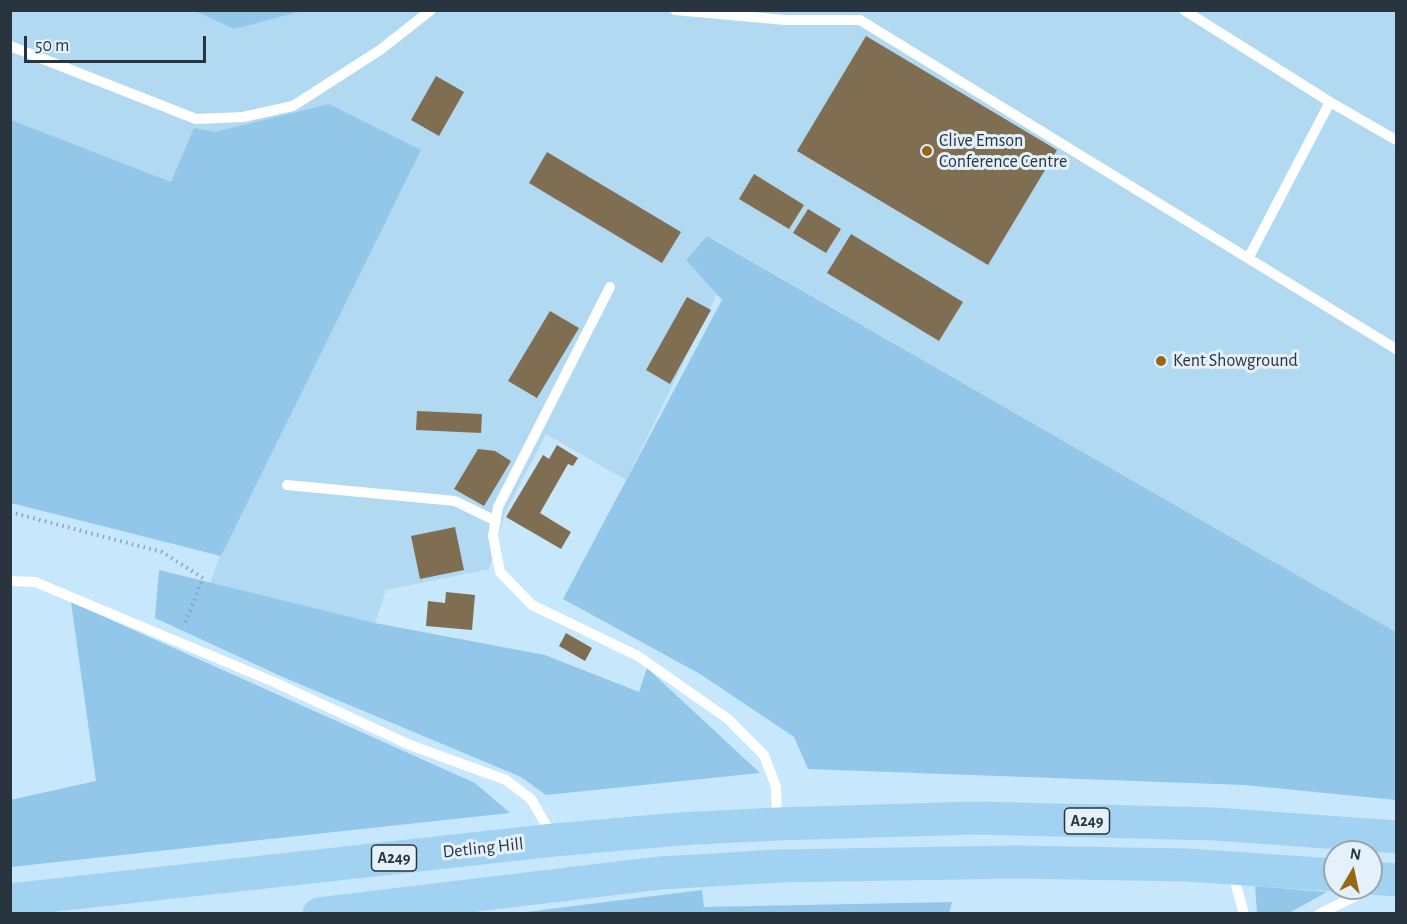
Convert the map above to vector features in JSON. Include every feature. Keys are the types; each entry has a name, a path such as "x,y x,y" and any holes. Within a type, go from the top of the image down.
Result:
{"highway":[{"name":"A249","path":"777,824 976,818 1215,824 1396,837"},
{"name":"Detling Hill","path":"10,900 554,840 680,829 777,824"},
{"path":"319,914 374,910 660,873 780,866 1016,862 1187,865 1323,874"}],"lane":[{"path":"10,46 196,119 243,117 293,106 380,50 431,10"},
{"path":"675,10 785,20 862,15 1396,349"},
{"path":"1184,10 1330,102 1396,140"},
{"path":"1249,257 1330,102"},
{"path":"610,287 498,507 493,536 500,572 532,604 638,656 728,719 764,754 776,787 777,824"},
{"path":"287,485 455,501 495,521"},
{"path":"10,581 35,582 178,641 410,745 506,780 531,799 554,840"},
{"path":"1231,868 1244,914"},
{"path":"1319,914 1386,879"}],"path":[{"path":"10,512 162,552 203,578 178,641"}],"shaded area":[{"name":"Kent Showground","path":"11,11 1396,11 1396,632 708,236 686,260 717,294 626,480 546,434 505,513 489,569 386,590 375,623 210,583 220,556 11,487"},
{"path":"195,11 302,11 234,29"},
{"path":"329,104 421,150 221,556 11,503 11,120 171,182 194,128 215,132"},
{"path":"707,236 1396,632 1396,800 1244,785 808,769 794,737 700,674 563,599 722,300 686,260"},
{"path":"159,570 375,623 545,655 639,692 647,668 760,773 546,795 521,777 285,678 155,618"},
{"path":"71,602 475,783 510,813 11,867 10,800 96,781"},
{"path":"1255,886 1323,892 1323,894 1289,913 1257,913"},
{"path":"702,890 704,907 952,902 949,914 518,913"}],"building":[{"name":"Clive Emson Conference Centre","path":"866,36 1057,150 988,265 797,151"},
{"path":"436,76 464,92 439,136 411,120"},
{"path":"547,152 681,232 662,263 529,183"},
{"path":"754,174 804,205 789,229 739,199"},
{"path":"808,209 841,229 826,253 793,233"},
{"path":"851,234 963,302 939,341 827,273"},
{"path":"687,297 711,310 670,384 646,370"},
{"path":"550,311 579,328 537,398 508,381"},
{"path":"417,411 482,414 481,433 416,430"},
{"path":"557,445 578,458 573,466 568,464 540,513 571,532 561,549 506,517 543,455 549,459"},
{"path":"478,449 495,451 511,461 484,506 454,489"},
{"path":"455,527 464,570 420,579 411,536"},
{"path":"446,592 475,595 472,630 426,626 428,601 445,603"},
{"path":"566,633 592,648 585,661 559,646"}],"place":[{"name":"Clive Emson Conference Centre","path":"927,151"},
{"name":"Kent Showground","path":"1161,361"}]}
